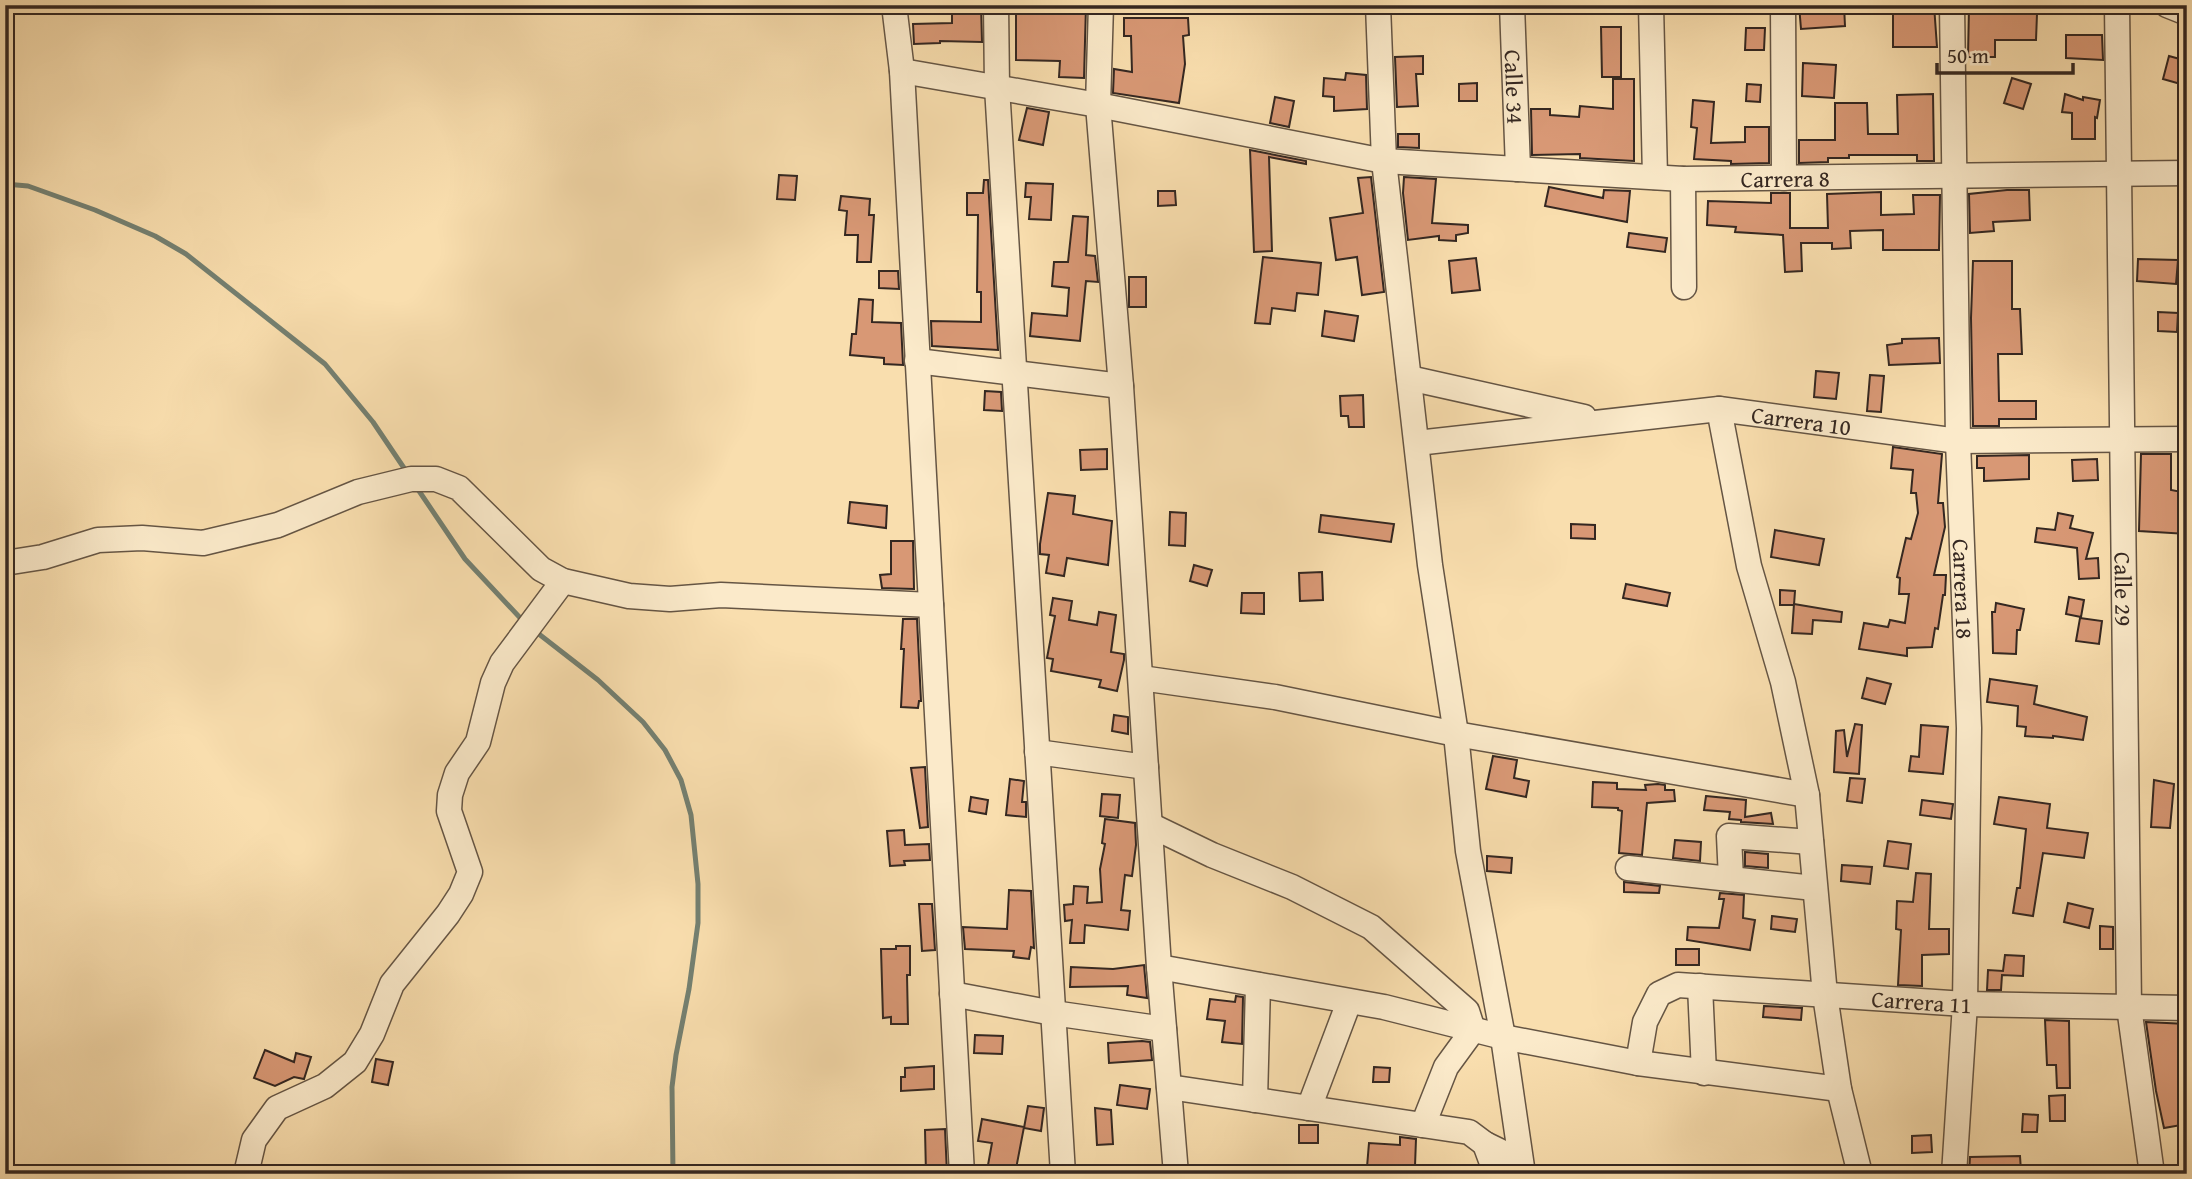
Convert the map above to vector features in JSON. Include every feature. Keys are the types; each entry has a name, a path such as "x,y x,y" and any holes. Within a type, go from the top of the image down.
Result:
{"street":[{"path":"894,5 902,71 962,1174"},
{"path":"996,5 997,87 1063,1174"},
{"path":"1101,5 1098,105 1142,678 1159,967 1179,1173"},
{"path":"1378,5 1384,161 1430,565 1456,734 1468,851 1503,1037 1522,1167"},
{"name":"Calle 34","path":"1512,5 1518,169"},
{"path":"1651,5 1655,177"},
{"path":"1783,5 1784,178"},
{"name":"Carrera 18","path":"1952,5 1958,441 1969,728 1965,1004 1954,1174"},
{"name":"Calle 29","path":"2117,5 2120,441 2129,1007 2152,1174"},
{"path":"2166,5 2187,13"},
{"name":"Carrera 8","path":"902,71 1098,105 1384,161 1683,179 2187,173"},
{"path":"1683,179 1684,287"},
{"path":"917,361 1121,386"},
{"path":"1409,378 1602,421"},
{"path":"1719,409 1749,566 1783,682 1807,795 1825,995 1839,1090 1860,1174"},
{"name":"Carrera 10","path":"1417,443 1719,409 1958,441 2187,439"},
{"path":"5,563 43,557 98,540 142,538 203,543 278,525 358,492 411,479 436,479 460,488 541,569 563,581 629,596 670,599 721,595 931,605"},
{"path":"246,1174 254,1140 277,1108 325,1086 355,1062 372,1034 392,984 461,894 470,872 449,811 450,794 457,773 478,741 493,683 502,663 563,581"},
{"path":"1142,678 1275,697 1456,734 1807,795"},
{"path":"1037,752 1146,767"},
{"path":"1150,825 1212,855 1292,887 1371,927 1467,1011 1473,1030"},
{"path":"1731,879 1729,836 1811,842"},
{"path":"1628,868 1814,888"},
{"path":"1159,967 1384,1007 1503,1037 1638,1063 1839,1090"},
{"path":"1255,1100 1258,985"},
{"name":"Carrera 11","path":"1638,1063 1645,1022 1659,994 1678,985 1965,1004 2187,1008"},
{"path":"1700,986 1704,1073"},
{"path":"952,994 1053,1013 1164,1029"},
{"path":"1309,1108 1349,1002"},
{"path":"1423,1125 1446,1067 1473,1030"},
{"path":"1169,1087 1469,1132 1522,1167"},
{"path":"1485,1144 1492,1163 1492,1174"}],"building":[{"path":"957,5 981,5 982,42 940,41 914,44 913,24 952,23 952,9 956,9"},
{"path":"1016,5 1086,5 1084,78 1059,77 1060,61 1016,60"},
{"path":"1799,5 1844,5 1845,26 1801,29"},
{"path":"1893,5 1934,5 1937,47 1893,47"},
{"path":"1969,7 2004,7 2004,12 2037,14 2036,40 1995,40 1995,57 1968,57"},
{"path":"1124,18 1188,18 1189,35 1183,36 1185,64 1179,103 1113,93 1114,69 1132,72 1131,36 1124,36"},
{"path":"1601,27 1621,27 1621,77 1602,77"},
{"path":"1746,28 1765,28 1764,50 1745,50"},
{"path":"2066,35 2102,35 2103,60 2066,58"},
{"path":"1423,56 1423,74 1416,74 1418,106 1397,107 1395,57"},
{"path":"2169,56 2187,61 2184,85 2163,79"},
{"path":"1803,63 1836,65 1834,98 1802,96"},
{"path":"1346,73 1366,75 1367,109 1334,111 1334,97 1323,96 1324,78 1345,80"},
{"path":"2012,78 2031,84 2023,109 2004,103"},
{"path":"1613,79 1634,79 1634,161 1580,158 1580,154 1532,155 1531,109 1550,109 1550,115 1579,117 1580,106 1613,109"},
{"path":"1477,83 1477,101 1459,101 1459,84"},
{"path":"1747,84 1761,85 1760,102 1746,101"},
{"path":"1933,94 1934,161 1917,161 1917,155 1849,155 1849,158 1828,158 1828,162 1799,163 1799,140 1835,140 1835,103 1867,103 1868,134 1898,134 1897,95"},
{"path":"2065,94 2083,100 2083,97 2100,100 2097,118 2095,117 2095,139 2072,139 2072,113 2062,112"},
{"path":"1275,97 1294,101 1289,127 1270,123"},
{"path":"1693,100 1714,102 1711,143 1745,142 1745,127 1769,127 1769,163 1731,164 1731,161 1694,159 1697,128 1691,127"},
{"path":"1027,108 1049,112 1043,145 1019,140"},
{"path":"1398,134 1419,134 1419,148 1398,147"},
{"path":"1250,150 1306,161 1306,164 1269,157 1272,251 1254,252"},
{"path":"779,175 797,176 795,200 777,199"},
{"path":"1371,177 1384,292 1362,295 1357,257 1336,260 1330,218 1363,213 1358,178"},
{"path":"1404,177 1436,179 1432,223 1468,225 1468,233 1456,235 1456,241 1439,240 1439,236 1408,240"},
{"path":"984,180 988,180 998,350 932,346 931,321 981,322 981,292 977,292 978,215 967,215 967,193 983,193"},
{"path":"1026,183 1053,184 1051,220 1029,219 1031,197 1025,197"},
{"path":"1549,187 1603,198 1604,190 1630,191 1627,222 1545,206"},
{"path":"2029,190 2030,220 1993,222 1994,231 1970,233 1969,194"},
{"path":"1158,191 1175,191 1176,205 1158,206"},
{"path":"1881,192 1881,215 1914,214 1913,195 1940,195 1939,250 1883,250 1883,230 1850,231 1851,248 1832,249 1832,243 1801,243 1802,271 1785,272 1783,235 1735,232 1736,227 1707,225 1708,201 1771,203 1771,193 1790,193 1790,228 1828,228 1827,194"},
{"path":"841,196 870,199 869,215 874,215 871,262 857,262 858,235 845,235 847,211 839,210"},
{"path":"1073,216 1088,217 1086,255 1095,256 1098,282 1086,281 1080,341 1030,336 1032,313 1067,316 1069,288 1052,286 1054,262 1068,262"},
{"path":"1629,233 1667,238 1665,252 1627,247"},
{"path":"1263,257 1321,263 1318,295 1297,293 1295,311 1272,308 1270,324 1255,323"},
{"path":"1476,258 1480,290 1452,293 1449,261"},
{"path":"2138,259 2178,260 2176,284 2137,281"},
{"path":"1973,261 2012,261 2012,309 2020,309 2022,354 1998,354 1999,401 2036,401 2036,419 1999,419 1999,426 1973,426"},
{"path":"879,271 898,271 899,289 879,288"},
{"path":"1129,277 1146,277 1146,307 1129,307"},
{"path":"859,299 873,300 872,322 901,323 903,365 884,364 884,358 850,355 852,334 856,334"},
{"path":"1325,311 1358,316 1354,341 1322,336"},
{"path":"2158,312 2178,313 2177,332 2158,331"},
{"path":"1939,338 1940,363 1889,365 1887,345 1902,343 1902,339"},
{"path":"1816,371 1839,373 1836,399 1814,397"},
{"path":"1870,375 1884,376 1881,412 1867,411"},
{"path":"985,391 1001,392 1002,411 984,410"},
{"path":"1363,395 1364,427 1349,427 1348,416 1341,416 1340,396"},
{"path":"1893,447 1942,454 1938,503 1943,503 1945,527 1934,575 1946,575 1945,595 1932,647 1907,648 1907,656 1859,649 1864,623 1888,627 1890,620 1905,623 1909,594 1899,594 1900,578 1897,577 1906,538 1911,539 1918,513 1916,493 1911,493 1913,470 1891,468"},
{"path":"1107,449 1107,469 1081,470 1080,450"},
{"path":"2141,454 2171,454 2171,490 2187,493 2187,534 2139,531"},
{"path":"2029,455 2029,479 1984,481 1984,468 1977,468 1977,456"},
{"path":"2097,459 2098,480 2073,481 2072,460"},
{"path":"1048,493 1075,496 1073,514 1112,521 1108,565 1067,558 1064,576 1046,573 1049,555 1040,554 1040,544"},
{"path":"850,502 887,506 886,528 848,523"},
{"path":"1170,512 1186,513 1185,546 1169,545"},
{"path":"2058,513 2073,516 2070,528 2093,533 2086,559 2098,558 2099,578 2079,579 2077,548 2035,542 2037,528 2055,530"},
{"path":"1321,515 1394,524 1391,542 1319,532"},
{"path":"1571,524 1595,525 1595,539 1571,538"},
{"path":"1775,530 1824,539 1819,565 1771,557"},
{"path":"891,541 913,541 914,589 882,588 880,575 891,574"},
{"path":"1194,565 1212,570 1207,586 1190,581"},
{"path":"1322,572 1323,600 1300,601 1299,573"},
{"path":"1626,584 1670,593 1667,606 1623,598"},
{"path":"1780,590 1795,591 1794,605 1780,605"},
{"path":"1242,593 1264,593 1264,614 1241,613"},
{"path":"2069,597 2084,600 2081,617 2066,614"},
{"path":"1053,598 1072,601 1069,620 1097,625 1099,612 1116,615 1111,652 1124,654 1117,691 1099,687 1101,680 1051,671 1053,659 1047,658 1055,616 1050,615"},
{"path":"1996,603 2024,609 2020,630 2017,630 2016,654 1993,653 1992,612 1995,612"},
{"path":"1794,604 1842,612 1841,622 1813,620 1812,634 1792,633"},
{"path":"2080,618 2102,621 2099,644 2076,641"},
{"path":"903,619 917,619 921,701 918,708 901,707"},
{"path":"1867,678 1891,684 1885,704 1862,698"},
{"path":"1990,679 2037,686 2034,704 2087,717 2083,740 2025,736 2026,727 2017,726 2018,706 1987,702"},
{"path":"1114,715 1128,717 1128,734 1112,731"},
{"path":"1855,724 1862,725 1859,774 1834,772 1836,731 1844,730 1847,757"},
{"path":"1921,725 1948,727 1943,774 1909,771 1911,756 1919,757"},
{"path":"1493,756 1517,760 1514,778 1529,781 1526,797 1486,789"},
{"path":"925,767 928,827 920,828 911,768"},
{"path":"1850,778 1865,779 1862,803 1847,801"},
{"path":"1010,779 1024,781 1022,802 1026,802 1026,817 1006,815"},
{"path":"2154,780 2174,784 2170,828 2151,827"},
{"path":"1593,782 1617,783 1617,789 1646,790 1645,785 1658,784 1665,785 1665,790 1674,790 1675,801 1647,803 1642,855 1619,853 1622,811 1618,808 1592,807"},
{"path":"1102,794 1120,795 1118,818 1100,816"},
{"path":"1706,796 1746,800 1745,817 1771,813 1773,824 1741,822 1729,819 1730,812 1704,810"},
{"path":"971,797 988,800 986,814 969,811"},
{"path":"1999,797 2050,804 2047,828 2088,833 2084,858 2043,853 2033,916 2013,913 2017,888 2020,888 2026,829 1994,824"},
{"path":"1922,800 1953,804 1951,819 1920,815"},
{"path":"1105,819 1135,823 1136,845 1132,876 1125,875 1121,910 1130,911 1128,930 1085,925 1084,943 1070,943 1072,920 1065,921 1064,905 1073,904 1074,886 1088,887 1087,903 1102,902 1100,869 1105,844 1102,843"},
{"path":"904,830 905,845 929,844 930,860 904,861 905,865 890,866 887,831"},
{"path":"1675,840 1701,842 1700,861 1673,858"},
{"path":"1888,841 1911,844 1908,869 1884,866"},
{"path":"1745,852 1768,854 1768,868 1745,866"},
{"path":"1487,856 1512,858 1511,873 1487,871"},
{"path":"1842,865 1872,867 1870,884 1841,881"},
{"path":"1916,873 1931,874 1929,929 1949,929 1949,954 1922,955 1922,986 1898,985 1901,930 1896,929 1897,901 1913,902"},
{"path":"1624,882 1660,886 1659,893 1624,892"},
{"path":"1009,890 1031,891 1034,948 1031,947 1029,959 1013,957 1014,951 965,949 963,927 1007,929"},
{"path":"1720,893 1744,895 1743,918 1755,920 1750,950 1687,940 1688,927 1719,928 1724,899 1719,899"},
{"path":"2068,903 2093,909 2089,928 2064,922"},
{"path":"919,904 932,904 935,950 922,951"},
{"path":"1772,916 1797,919 1795,932 1771,929"},
{"path":"2100,926 2113,927 2113,949 2100,949"},
{"path":"896,946 910,946 910,975 907,975 908,1024 891,1024 891,1017 883,1018 881,949 896,949"},
{"path":"1676,949 1699,949 1699,965 1676,965"},
{"path":"2005,955 2024,956 2023,976 2002,975 2001,990 1987,990 1988,970 2003,971"},
{"path":"1144,965 1147,998 1127,995 1128,986 1070,987 1071,967 1113,969"},
{"path":"1236,996 1243,997 1242,1044 1222,1042 1225,1021 1207,1019 1210,999 1235,1002"},
{"path":"1764,1006 1802,1008 1801,1020 1763,1017"},
{"path":"2045,1020 2069,1021 2070,1088 2057,1088 2056,1065 2047,1065"},
{"path":"2146,1022 2187,1024 2187,1124 2164,1128"},
{"path":"975,1035 1003,1036 1002,1054 974,1053"},
{"path":"1150,1042 1152,1060 1109,1063 1108,1043"},
{"path":"265,1050 294,1062 296,1053 311,1057 304,1079 294,1077 275,1086 254,1078"},
{"path":"376,1059 393,1062 388,1085 372,1082"},
{"path":"934,1066 934,1089 901,1091 901,1077 905,1077 905,1068"},
{"path":"1374,1067 1390,1068 1389,1082 1373,1082"},
{"path":"1120,1085 1150,1089 1147,1109 1117,1105"},
{"path":"2065,1095 2065,1121 2050,1121 2049,1096"},
{"path":"1028,1106 1044,1108 1041,1131 1024,1128"},
{"path":"1095,1108 1111,1110 1113,1144 1097,1145"},
{"path":"2023,1114 2038,1115 2037,1132 2022,1132"},
{"path":"982,1119 1024,1127 1015,1174 995,1174 996,1167 988,1165 992,1143 978,1141"},
{"path":"1299,1125 1318,1125 1318,1143 1299,1143"},
{"path":"945,1129 947,1174 926,1174 925,1130"},
{"path":"1931,1135 1932,1152 1912,1153 1912,1136"},
{"path":"1400,1137 1416,1139 1415,1166 1394,1166 1394,1169 1367,1167 1369,1143 1400,1145"},
{"path":"2020,1156 2021,1171 2008,1171 2008,1174 1969,1174 1970,1157"}],"waterway":[{"path":"5,184 28,186 95,210 155,236 186,254 325,364 373,422 406,471"},
{"path":"415,485 465,559 524,622"},
{"path":"535,631 598,680 643,722 665,750 681,780 691,815 698,884 698,923 672,1087 673,1174"}]}
